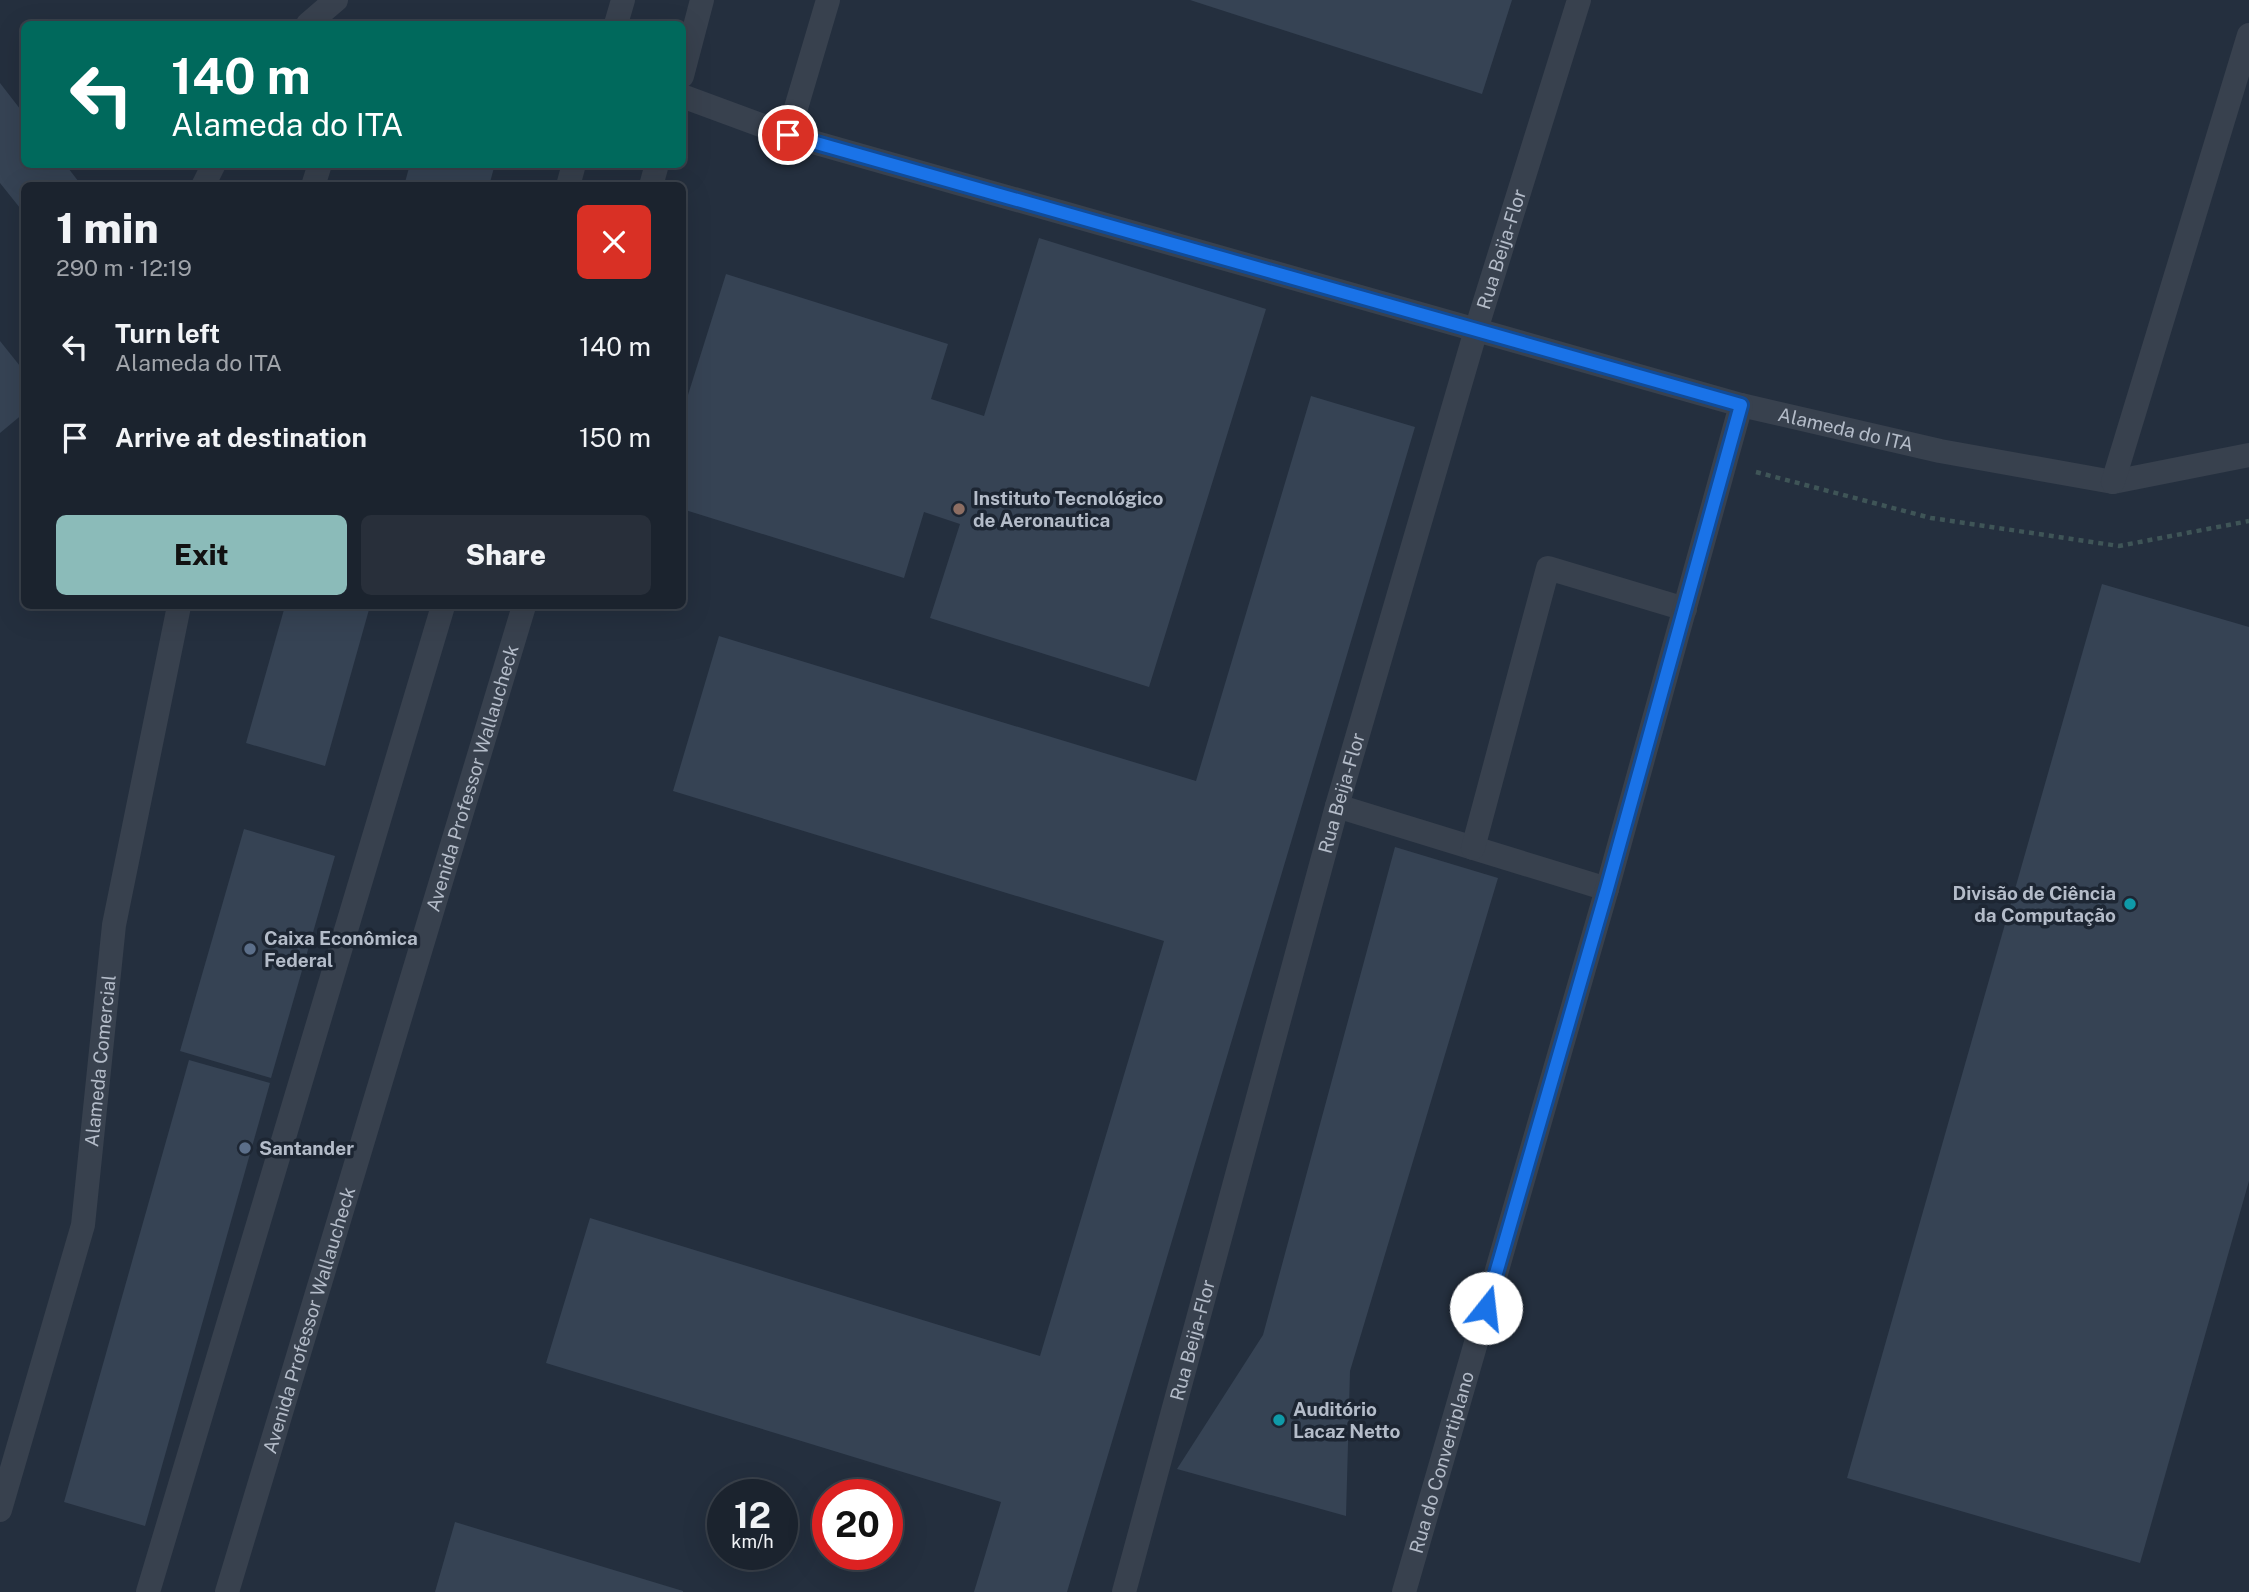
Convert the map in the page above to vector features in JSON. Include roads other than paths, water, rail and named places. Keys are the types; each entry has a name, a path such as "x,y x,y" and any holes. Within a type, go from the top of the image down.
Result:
{"lane":[{"path":"312,21 337,0"},
{"path":"617,21 623,0"},
{"path":"686,61 702,0"},
{"path":"788,135 828,0"},
{"name":"Rua Beija-Flor","path":"1124,1592 1337,806 1476,330 1578,0"},
{"path":"2113,482 2249,35"},
{"name":"Alameda do ITA","path":"686,97 788,135 1741,405 1940,451 2113,482 2249,455"},
{"name":"Rua do Convertiplano","path":"1404,1592 1607,889 1741,405"},
{"path":"1473,848 1548,568 1685,609"},
{"name":"Alameda Comercial","path":"0,1510 83,1224 114,925 178,609"},
{"path":"148,1592 442,609"},
{"name":"Avenida Professor Wallaucheck","path":"227,1592 523,609"},
{"path":"1337,806 1607,889"}],"place":[{"name":"Instituto Tecnológico de Aeronautica","path":"959,509"},
{"name":"Divisão de Ciência da Computação","path":"2130,904"},
{"name":"Caixa Econômica Federal","path":"250,949"},
{"name":"Santander","path":"245,1148"},
{"name":"Auditório Lacaz Netto","path":"1279,1420"}]}
